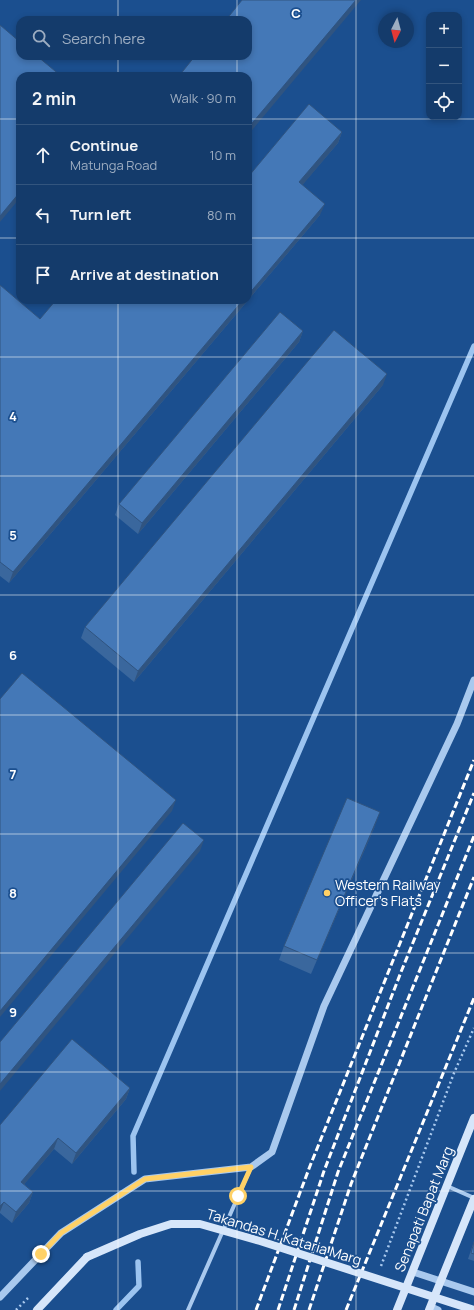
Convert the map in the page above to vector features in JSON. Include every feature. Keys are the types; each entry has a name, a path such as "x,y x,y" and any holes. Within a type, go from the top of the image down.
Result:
{"main road":[{"name":"Senapati Bapat Marg","path":"397,1310 474,1118"},
{"path":"433,1309 441,1281 474,1198"},
{"name":"Takandas H. Kataria Marg","path":"37,1310 87,1257 140,1234 171,1224 200,1224 260,1241 474,1310"}],"street":[{"path":"0,1297 61,1233 145,1179 251,1167 272,1152 324,1006 457,724 474,680"},
{"path":"188,1310 251,1167"},
{"path":"446,1186 474,1198"},
{"path":"413,1272 474,1292"}],"path":[{"path":"380,1268 454,1073 474,1028"}],"building":[{"path":"242,0 356,0 252,123 252,72 182,72 192,60 252,60 252,16 229,16"},
{"path":"0,25 16,39 16,60 42,60 56,72 16,72 16,197 0,216"},
{"path":"309,104 342,132 299,182 325,204 252,290 252,172"},
{"path":"0,285 16,299 16,304 22,304 40,319 53,304 240,304 13,572 0,562"},
{"path":"280,312 303,331 142,523 119,504"},
{"path":"334,330 387,374 138,671 85,627"},
{"path":"22,673 176,800 0,1011 0,699"},
{"name":"Western Railway Officer's Flats","path":"347,798 380,812 317,960 284,946"},
{"path":"183,823 204,840 0,1084 0,1042"},
{"path":"72,1039 130,1088 76,1153 58,1138 21,1182 33,1192 16,1212 4,1202 0,1206 0,1125"},
{"path":"474,1242 474,1254 471,1253"}],"waterway":[{"path":"134,1172 133,1136 474,346"},
{"path":"116,1310 139,1286 138,1262"}],"railway":[{"path":"256,1310 310,1166 474,760"},
{"path":"278,1310 324,1171 401,972 474,793"},
{"path":"294,1310 338,1172 474,836"},
{"path":"309,1310 351,1184 474,877"},
{"path":"346,1310 474,998"}],"place":[{"name":"Western Railway Officer's Flats","path":"327,893"}],"route":[{"path":"41,1254 61,1233 145,1179 251,1167 238,1196"}]}
